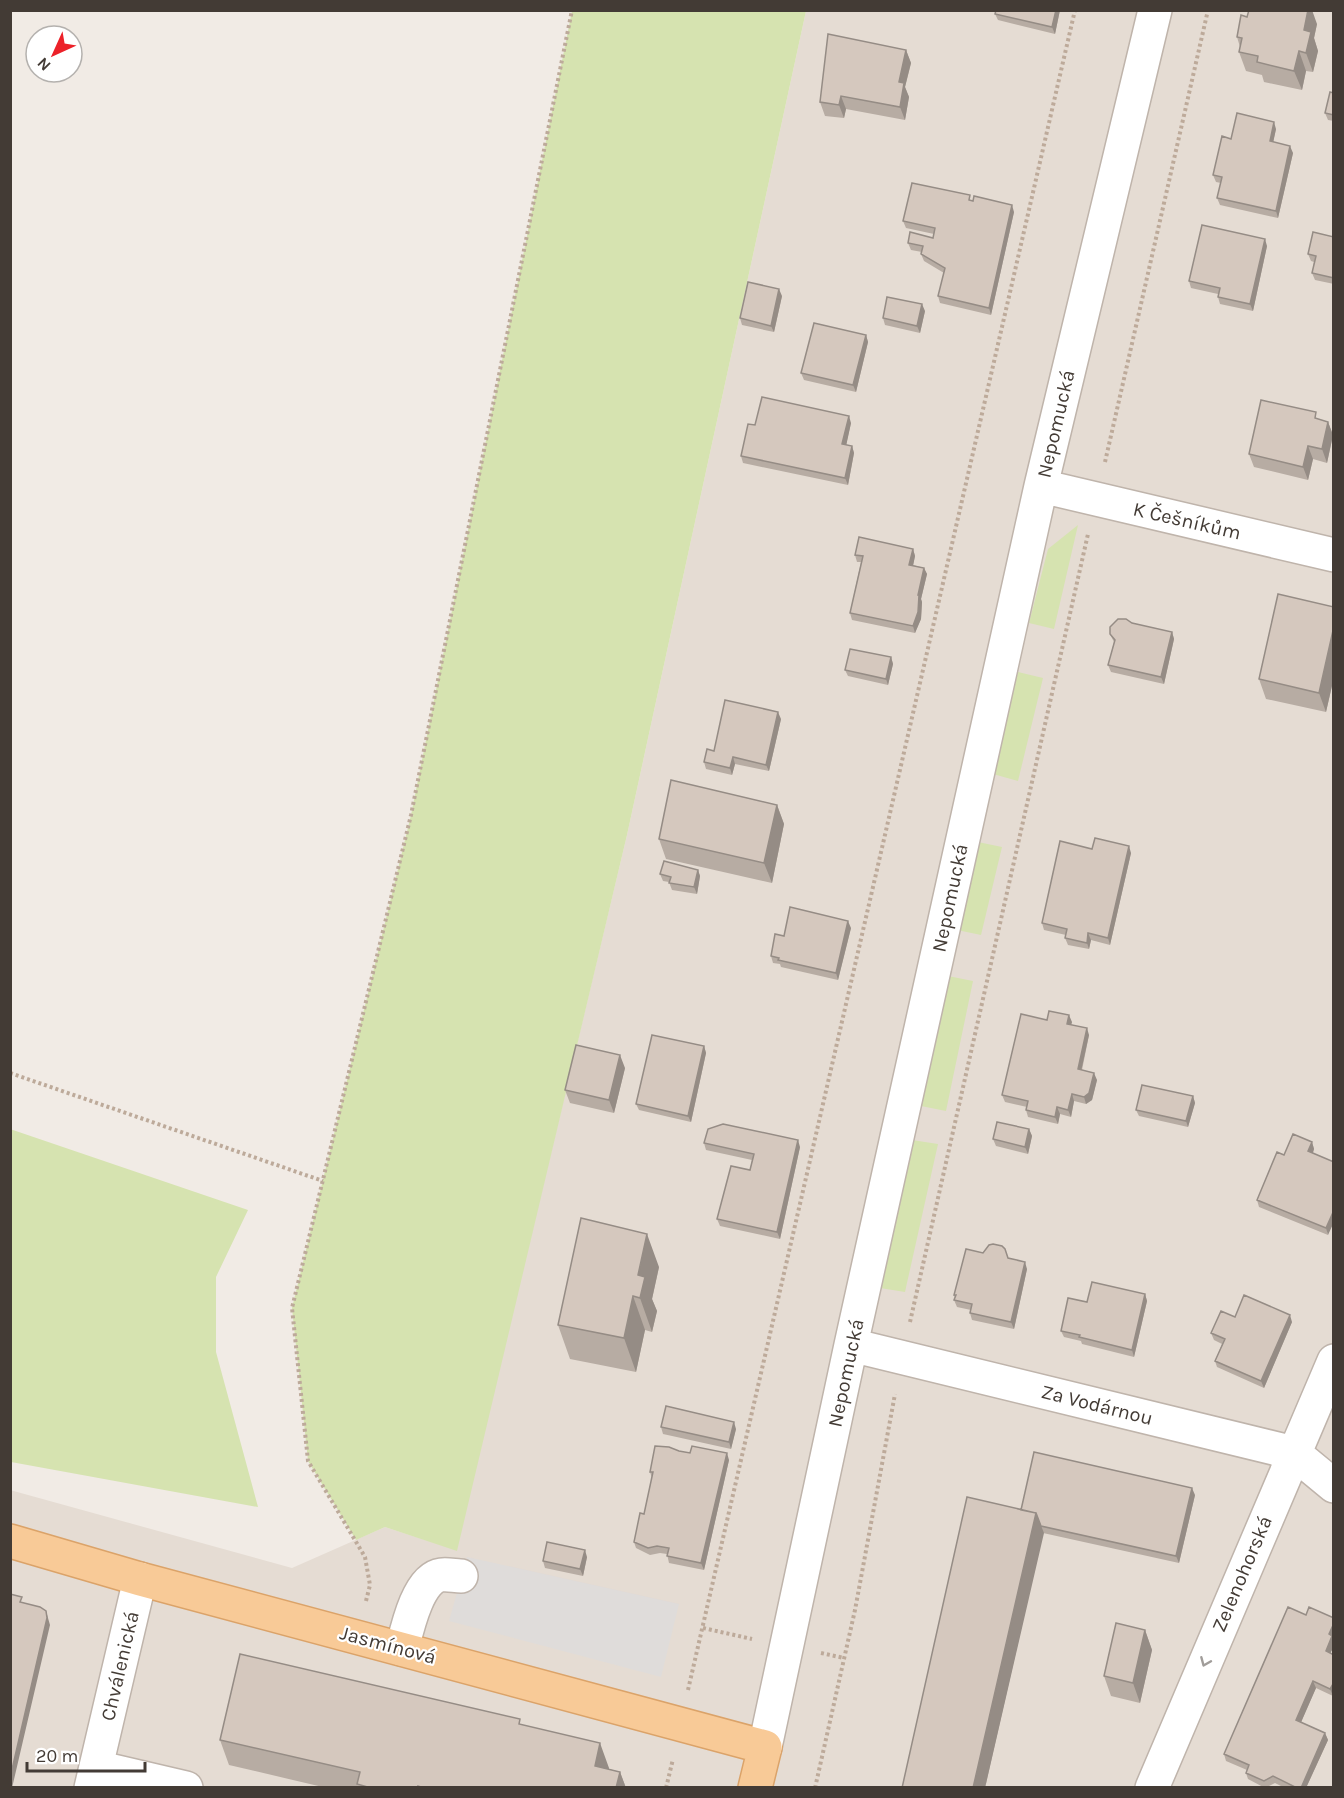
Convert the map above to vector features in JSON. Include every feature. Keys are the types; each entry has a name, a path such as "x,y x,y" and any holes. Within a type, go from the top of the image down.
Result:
{"main road":[{"name":"Jasmínová","path":"10,1541 140,1579 765,1747"},
{"name":"Nepomucká","path":"755,1788 765,1747"}],"street":[{"name":"Nepomucká","path":"765,1747 851,1345 1041,486 1155,10"},
{"name":"K Češníkům","path":"1041,486 1334,555"},
{"name":"Za Vodárnou","path":"851,1345 1294,1453 1334,1485"},
{"name":"Zelenohorská","path":"1152,1788 1334,1361"},
{"path":"402,1649 413,1610 424,1586 439,1575 461,1576"},
{"name":"Chválenická","path":"94,1777 140,1579"},
{"path":"94,1777 186,1788"}],"path":[{"path":"357,1637 370,1585 365,1557 308,1461 292,1308 411,815 572,10"},
{"path":"703,1629 1075,10"},
{"path":"815,1788 855,1610 902,1358 1208,10"},
{"path":"10,1073 322,1180"}],"shaded area":[{"path":"806,11 1333,11 1333,1787 11,1787 10,1490 292,1568 385,1527 456,1550 627,835"},
{"path":"467,1557 679,1604 661,1677 449,1621"}],"green space":[{"path":"572,11 806,11 627,835 457,1551 385,1527 356,1540 308,1461 292,1308 411,815"},
{"path":"1078,525 1054,629 1029,623 1048,549"},
{"path":"1018,672 1043,678 1018,781 993,774"},
{"path":"978,842 1002,847 981,935 957,930"},
{"path":"948,976 973,981 946,1111 921,1106"},
{"path":"10,1129 248,1210 216,1277 216,1352 258,1507 11,1462"},
{"path":"912,1140 938,1144 905,1292 880,1288"}],"building":[{"path":"996,10 1056,10 1052,27 995,14"},
{"path":"1249,10 1308,10 1304,30 1311,32 1306,53 1299,51 1294,71 1257,62 1258,56 1239,52 1242,38 1237,37 1241,15 1247,17"},
{"path":"828,34 906,50 899,82 904,83 900,107 841,96 839,105 820,102"},
{"path":"1330,92 1334,93 1334,115 1325,113"},
{"path":"1237,113 1274,122 1270,141 1290,146 1276,211 1217,198 1222,177 1213,175 1222,136 1231,139"},
{"path":"912,183 970,195 969,200 973,201 974,196 1012,205 989,308 938,296 945,268 921,254 923,246 908,243 910,232 933,238 935,228 903,221"},
{"path":"1202,225 1265,239 1250,304 1218,297 1220,288 1189,281"},
{"path":"1313,232 1334,237 1334,278 1312,273 1316,256 1308,254"},
{"path":"748,282 779,289 771,326 740,318"},
{"path":"887,297 922,304 917,326 883,318"},
{"path":"814,323 866,335 853,385 801,373"},
{"path":"762,397 849,416 842,444 852,446 845,478 741,456 748,424 755,425"},
{"path":"1261,400 1316,412 1315,418 1328,422 1322,449 1308,446 1303,467 1249,454"},
{"path":"859,537 913,549 909,565 924,568 918,595 918,612 913,626 850,613 863,556 855,555"},
{"path":"1278,594 1334,607 1334,626 1319,693 1259,679"},
{"path":"1118,619 1126,619 1132,623 1172,632 1161,677 1108,665 1115,640 1110,634 1110,627"},
{"path":"850,649 891,657 886,679 845,670"},
{"path":"725,700 778,712 766,765 733,757 730,768 704,762 707,749 714,751"},
{"path":"671,780 777,805 764,863 659,839"},
{"path":"1095,838 1129,846 1108,938 1088,933 1087,943 1065,938 1067,929 1042,923 1060,841 1092,849"},
{"path":"664,861 698,870 694,887 669,883 671,877 660,874"},
{"path":"790,907 848,921 836,973 778,960 779,958 771,956 775,934 784,936"},
{"path":"1049,1011 1069,1015 1067,1024 1087,1028 1078,1069 1094,1073 1089,1093 1084,1097 1072,1094 1068,1110 1057,1107 1055,1117 1026,1110 1028,1101 1002,1095 1021,1014 1047,1020"},
{"path":"652,1035 704,1046 688,1116 636,1104"},
{"path":"576,1045 620,1055 609,1100 565,1090"},
{"path":"1142,1085 1193,1096 1186,1121 1136,1110"},
{"path":"997,1122 1029,1129 1025,1147 993,1139"},
{"path":"723,1124 798,1140 777,1232 717,1219 731,1166 750,1170 754,1154 704,1143 708,1129"},
{"path":"1293,1134 1312,1142 1308,1151 1334,1162 1334,1210 1326,1228 1257,1200 1277,1152 1284,1155"},
{"path":"581,1218 647,1234 638,1275 645,1277 640,1298 633,1296 624,1338 558,1325"},
{"path":"989,1245 1002,1246 1008,1258 1025,1262 1011,1322 970,1313 972,1304 954,1300 966,1249 983,1253"},
{"path":"1092,1282 1145,1294 1132,1350 1061,1331 1068,1298 1087,1302"},
{"path":"1244,1295 1290,1315 1261,1381 1215,1361 1225,1339 1211,1333 1221,1311 1235,1317"},
{"path":"666,1406 734,1422 729,1442 661,1427"},
{"path":"655,1446 690,1453 692,1446 727,1453 701,1563 667,1556 669,1548 657,1546 648,1548 634,1542 640,1513 644,1514 653,1472 650,1472"},
{"path":"1034,1452 1192,1488 1176,1556 1041,1526 1036,1513 1021,1510"},
{"path":"967,1497 1036,1513 973,1788 902,1788"},
{"path":"547,1542 585,1550 580,1569 543,1561"},
{"path":"10,1594 22,1597 20,1602 40,1607 46,1611 47,1618 10,1778"},
{"path":"1288,1607 1306,1615 1309,1607 1334,1618 1329,1634 1332,1636 1326,1651 1334,1655 1334,1682 1330,1689 1313,1681 1296,1720 1325,1733 1301,1788 1273,1776 1264,1781 1246,1773 1249,1765 1224,1754"},
{"path":"1116,1623 1145,1630 1133,1683 1104,1676"},
{"path":"240,1654 520,1719 519,1724 600,1743 595,1766 620,1772 616,1788 424,1788 418,1786 418,1788 371,1788 357,1784 360,1772 220,1740"}]}
